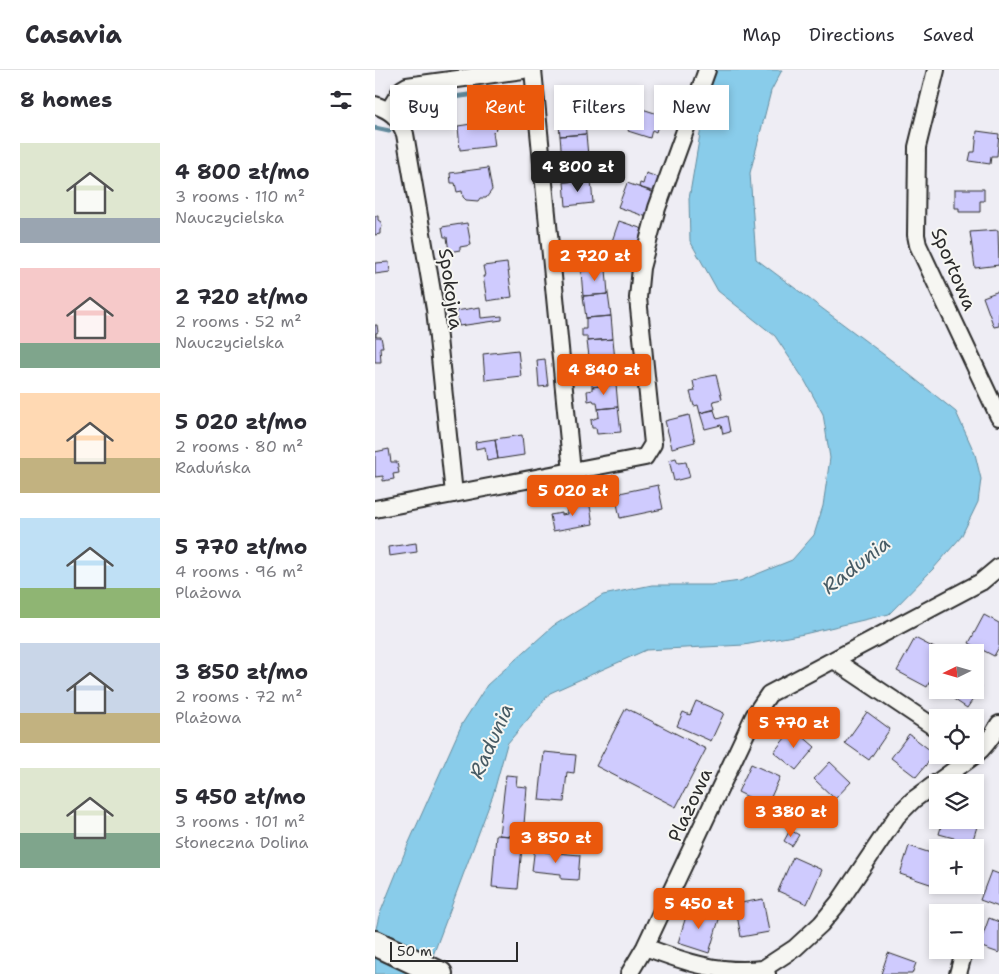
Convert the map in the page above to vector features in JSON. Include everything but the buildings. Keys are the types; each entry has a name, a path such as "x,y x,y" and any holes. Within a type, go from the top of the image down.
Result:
{"main road":[{"path":"375,943 440,974"}],"street":[{"path":"382,108 407,86 523,70"},
{"path":"533,70 572,472"},
{"path":"375,509 645,458 653,444 638,298 641,268 657,208 707,70"},
{"name":"Sportowa","path":"936,70 917,147 916,235 918,245 999,417"},
{"name":"Spokojna","path":"382,108 400,122 405,134 435,308 454,494"},
{"name":"Plażowa","path":"629,974 645,946 755,716 769,694 981,582 999,567"},
{"path":"834,660 929,724"},
{"path":"984,747 999,724"},
{"path":"645,946 692,965 717,971 765,972 821,924 839,902 897,816 913,800 963,764"}],"water":[{"name":"Radunia","path":"715,70 782,70 771,91 750,173 756,259 895,363 956,412 975,454 981,479 978,502 961,537 889,614 804,634 744,645 646,650 550,693 507,744 493,795 426,974 375,974 375,933 379,916 407,847 462,724 487,685 553,626 603,595 652,585 711,585 740,581 792,560 814,535 823,506 830,458 823,414 805,381 775,336 718,291 690,241 689,199 701,130 729,130 729,85 711,85"}],"waterway":[{"path":"457,97 467,95"},
{"path":"375,128 389,131"}]}
